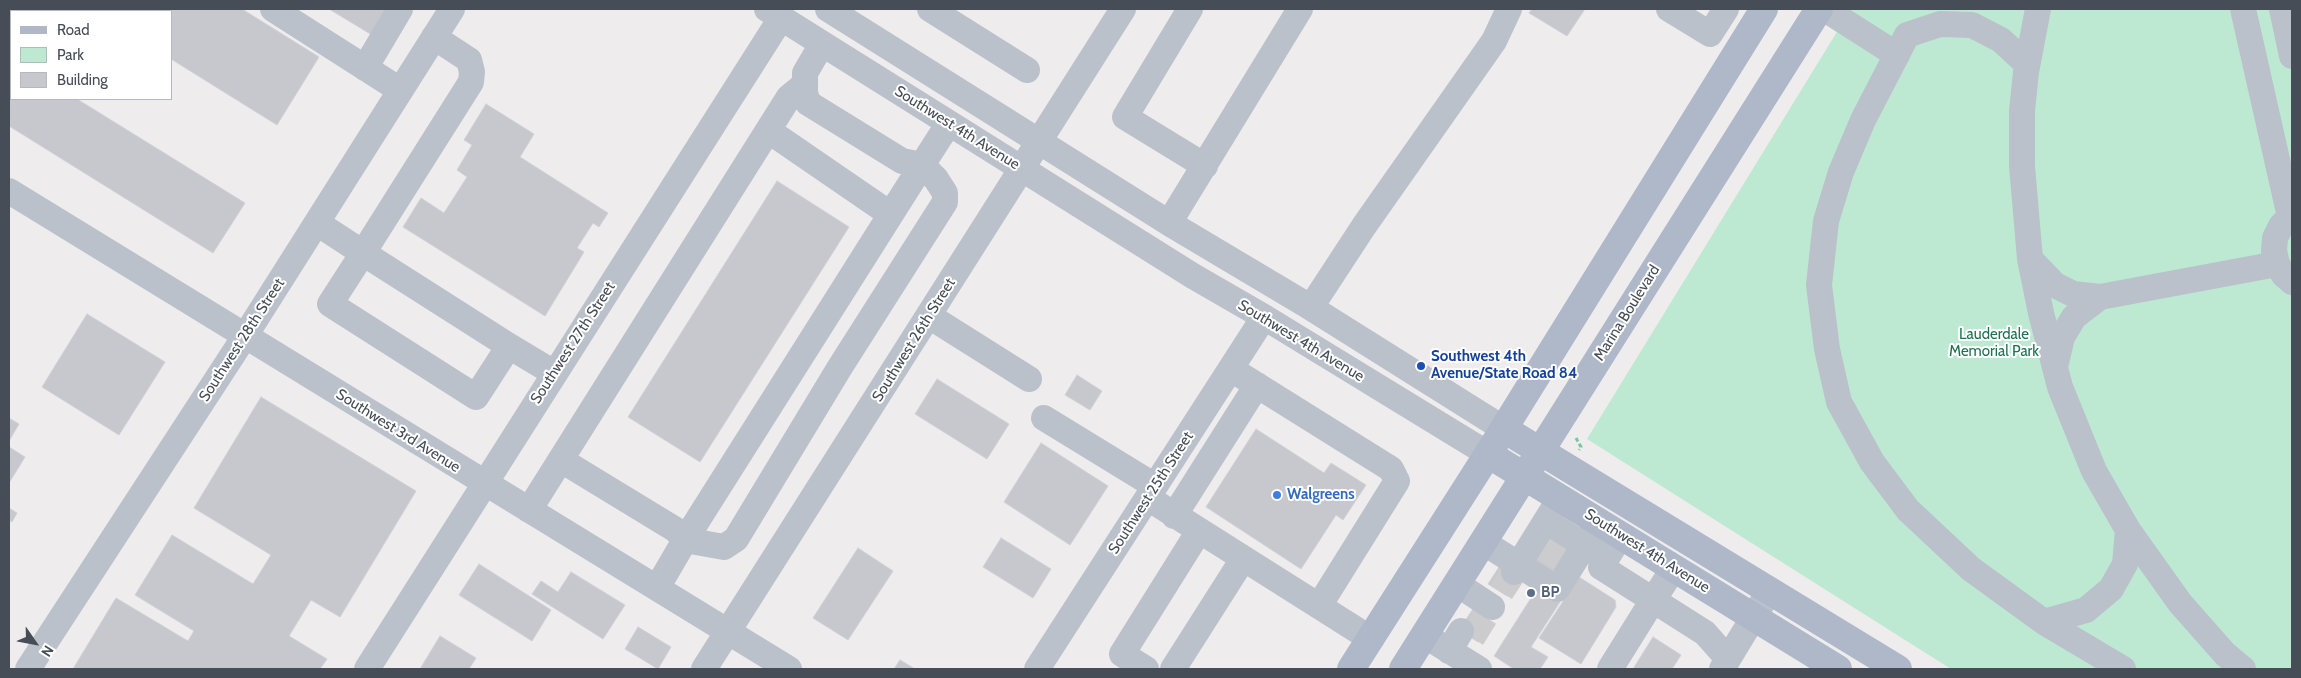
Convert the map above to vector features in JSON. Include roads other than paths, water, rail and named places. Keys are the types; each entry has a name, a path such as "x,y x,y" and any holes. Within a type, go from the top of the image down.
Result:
{"main road":[{"path":"1351,669 1504,429 1764,9"},
{"name":"Marina Boulevard","path":"1403,669 1819,9"},
{"name":"Southwest 4th Avenue","path":"1504,429 1898,669"},
{"name":"Southwest 4th Avenue","path":"1488,454 1838,669"}],"street":[{"path":"273,9 400,90"},
{"path":"365,68 400,9"},
{"name":"Southwest 28th Street","path":"28,669 245,336 452,9"},
{"name":"Southwest 4th Avenue","path":"828,9 1170,223 1311,307 1504,429"},
{"path":"930,9 1027,70"},
{"path":"1190,9 1124,117 1205,166"},
{"path":"1170,223 1300,9"},
{"path":"1311,307 1364,226 1494,41 1509,9"},
{"path":"1668,9 1710,34 1726,9"},
{"path":"1825,9 1902,45"},
{"path":"1925,9 1902,45 1863,120 1841,172 1826,221 1819,285 1827,349 1839,402 1872,462 1908,510 1971,569 2044,622 2123,669"},
{"path":"2038,9 2027,64 2022,112 2022,166 2030,259 2060,387 2094,471 2128,530 2180,603 2225,654 2243,669"},
{"path":"2030,259 2055,285 2073,294 2100,297 2285,273 2274,251 2275,238 2281,226 2291,216 2243,9"},
{"path":"2282,9 2292,56"},
{"name":"Southwest 26th Street","path":"704,669 1023,169 1120,10"},
{"name":"Southwest 4th Avenue","path":"774,13 1193,276 1264,317 1488,454"},
{"name":"Southwest 27th Street","path":"367,669 554,373 774,13"},
{"path":"1902,45 1940,24 1972,25 2001,40 2027,64"},
{"path":"434,37 469,60 472,72 471,82 330,304 476,397 509,346"},
{"path":"561,460 676,530 685,540 724,547 736,540 836,375 945,202 945,193 941,186 922,165 902,161 808,104 804,73 822,44"},
{"path":"528,510 789,97 805,84"},
{"path":"657,588 685,540 890,214 950,124"},
{"path":"769,131 890,214"},
{"name":"Southwest 3rd Avenue","path":"9,191 484,484 789,669"},
{"path":"316,223 554,373"},
{"path":"2055,367 2062,337 2074,316 2100,297"},
{"path":"929,316 1029,379"},
{"name":"Southwest 25th Street","path":"1037,669 1264,317"},
{"path":"1231,369 1391,469 1397,481 1319,606"},
{"path":"1174,516 1257,386"},
{"path":"1044,418 1151,492 1174,516 1371,639"},
{"path":"1424,636 1486,608 1557,589 1556,546 1560,498"},
{"path":"1610,528 1601,567 1705,633 1725,664 1770,590"},
{"path":"1486,608 1556,546 1610,528"},
{"path":"2044,622 2086,610 2111,589 2125,564 2128,530"},
{"path":"1146,669 1122,654 1199,531"},
{"path":"1483,542 1486,608"},
{"path":"1173,669 1243,559"},
{"path":"1610,669 1674,568"},
{"path":"1456,584 1486,608"},
{"path":"1681,616 1701,584"}],"tunnel":[{"path":"1542,547 1561,559"},
{"path":"1501,592 1514,572"},
{"path":"1472,638 1485,617"}],"place":[{"name":"Southwest 4th Avenue/State Road 84","path":"1421,366"},
{"name":"Walgreens","path":"1277,495"},
{"name":"BP","path":"1531,593"}],"park label":[{"name":"Lauderdale Memorial Park","path":"1994,344"}]}
